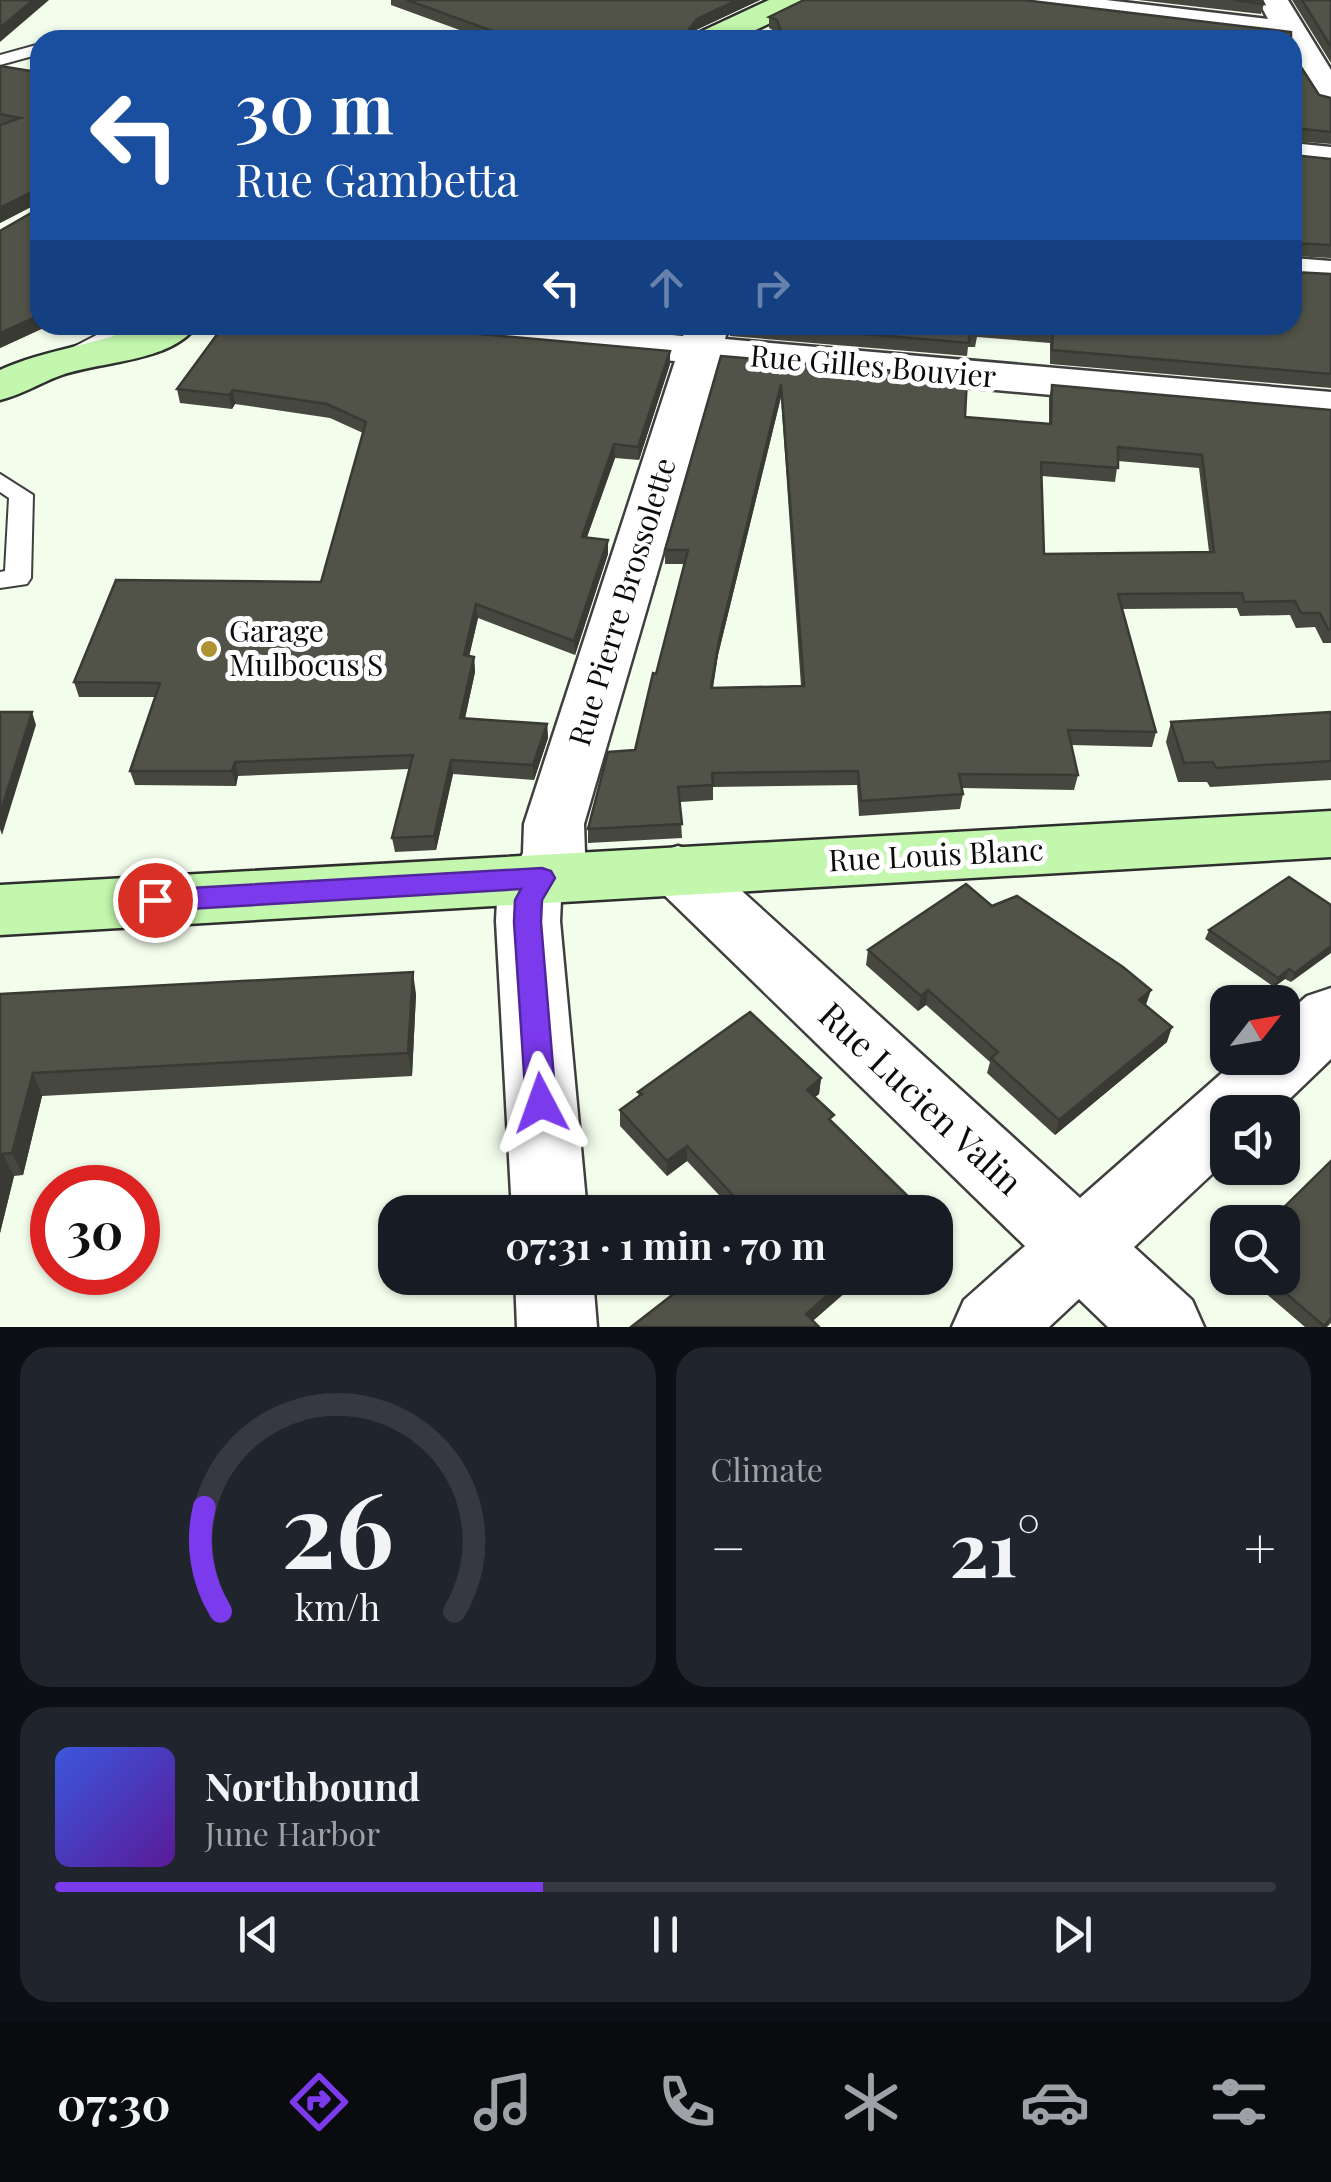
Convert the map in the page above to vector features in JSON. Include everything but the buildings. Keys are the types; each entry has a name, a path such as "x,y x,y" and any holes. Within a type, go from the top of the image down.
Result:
{"street":[{"path":"730,30 794,0"},
{"path":"774,30 820,7 823,1 802,0"},
{"path":"1027,0 1283,30"},
{"path":"1273,0 1291,30"},
{"path":"1302,48 1331,98"},
{"path":"1302,155 1331,158"},
{"path":"1302,271 1331,273"},
{"path":"47,365 79,335"},
{"path":"0,387 47,365 127,348 155,335"},
{"name":"Rue Gilles Bouvier","path":"637,335 704,338 1331,406"},
{"name":"Rue Pierre Brossolette","path":"548,1195 528,900 554,854 554,824 704,338"},
{"name":"Rue Louis Blanc","path":"0,910 1331,834"},
{"name":"Rue Lucien Valin","path":"678,870 1164,1327"},
{"path":"1247,1095 1331,1016"},
{"path":"992,1327 1210,1129"},
{"path":"555,1295 558,1327"}],"lane":[{"path":"0,60 30,52"},
{"path":"47,365 112,335"},
{"path":"0,482 20,495 18,578 0,580"}],"place":[{"name":"Garage Mulbocus S","path":"209,649"}],"route":[{"path":"155,900 542,878 528,900 541,1103"}]}
